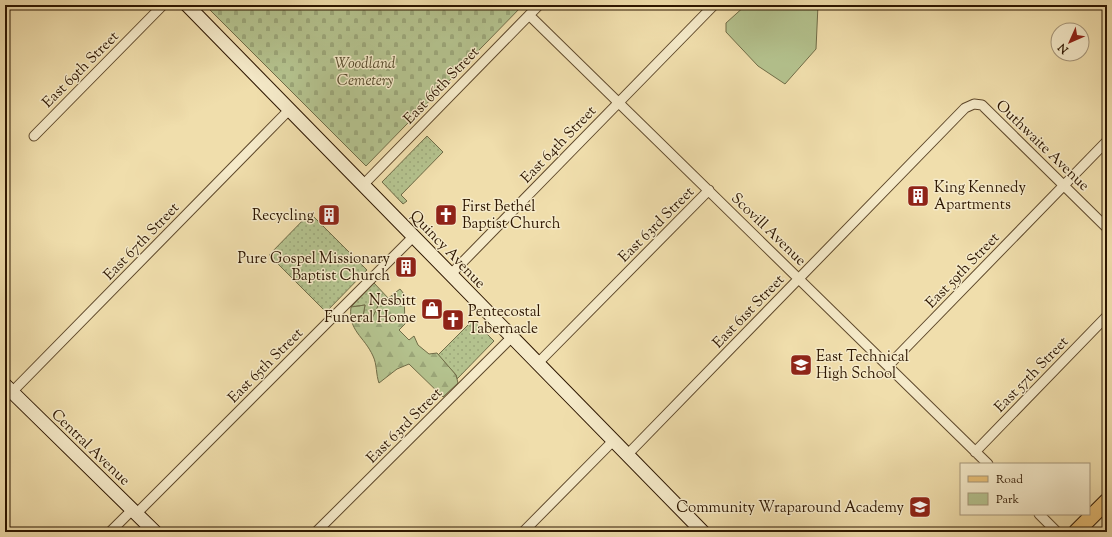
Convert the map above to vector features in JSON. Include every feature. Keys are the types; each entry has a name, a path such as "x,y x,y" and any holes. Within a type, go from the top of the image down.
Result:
{"main road":[{"path":"1076,532 1107,501"}],"street":[{"name":"East 69th Street","path":"34,136 163,5"},
{"name":"Quincy Avenue","path":"187,5 703,532"},
{"name":"East 66th Street","path":"363,185 539,5"},
{"name":"East 64th Street","path":"451,274 714,5"},
{"name":"Scovill Avenue","path":"529,15 800,278 987,463"},
{"name":"Outhwaite Avenue","path":"974,104 982,105 1064,184 1107,228"},
{"name":"East 61st Street","path":"628,454 965,108 974,104"},
{"name":"East 67th Street","path":"8,388 289,110"},
{"name":"East 59th Street","path":"888,366 1107,141"},
{"name":"East 63rd Street","path":"538,363 709,190"},
{"name":"East 65th Street","path":"110,532 134,512 414,236"},
{"name":"East 57th Street","path":"975,452 1107,316"},
{"name":"East 63rd Street","path":"316,532 512,337"},
{"name":"Central Avenue","path":"8,388 155,532"},
{"path":"523,532 614,440"},
{"path":"1040,515 1057,532"}],"green space":[{"name":"Woodland Cemetery","path":"205,5 523,5 366,166"},
{"path":"746,5 818,5 816,49 785,84 758,66 726,32 726,23"},
{"path":"427,136 443,152 401,195 407,201 403,204 382,182"},
{"path":"310,213 367,270 326,312 269,255"},
{"path":"374,283 389,299 378,306 370,323 362,322 365,305 351,307"},
{"path":"400,289 404,294 405,324 399,330 409,340 414,336 418,345 429,354 437,353 456,375 458,383 443,397 409,364 397,369 379,383 373,356 354,328 351,307 365,305 362,322 370,323 378,306"},
{"path":"473,320 494,341 457,379 456,375 438,355"}],"railway":[{"path":"5,35 8,5"}],"place":[{"name":"King Kennedy Apartments","path":"918,196"},
{"name":"Recycling","path":"329,215"},
{"name":"First Bethel Baptist Church","path":"446,215"},
{"name":"Pure Gospel Missionary Baptist Church","path":"406,267"},
{"name":"Nesbitt Funeral Home","path":"432,309"},
{"name":"Pentecostal Tabernacle","path":"453,320"},
{"name":"East Technical High School","path":"801,365"},
{"name":"Community Wraparound Academy","path":"920,507"}]}
